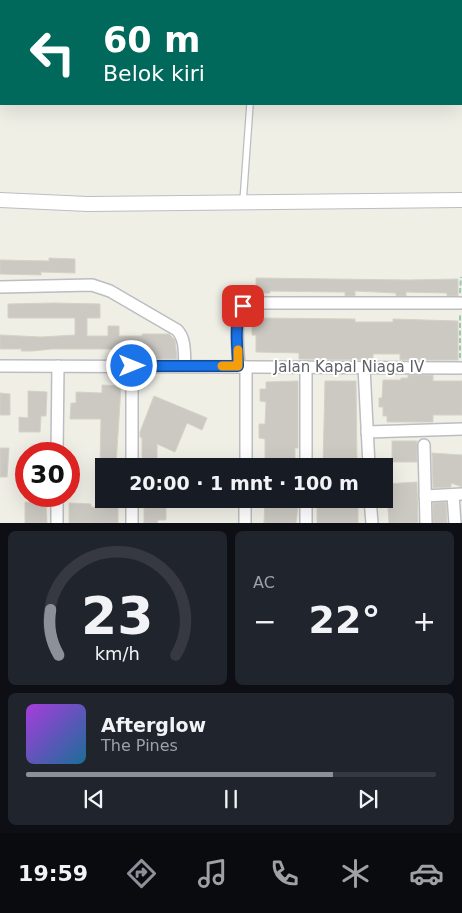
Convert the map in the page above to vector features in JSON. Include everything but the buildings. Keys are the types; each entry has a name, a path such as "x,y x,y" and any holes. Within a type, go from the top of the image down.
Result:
{"street":[{"path":"0,200 88,204 462,200"},
{"path":"0,287 92,286 110,291 177,330 184,342 185,366"},
{"path":"246,458 242,366 238,322 243,306 255,303 460,303"},
{"name":"Jalan Kapal Niaga IV","path":"0,366 460,368"},
{"path":"58,366 58,442"},
{"path":"132,366 132,458"},
{"path":"306,367 306,458"},
{"path":"364,367 369,458"},
{"path":"367,432 462,430"},
{"path":"424,446 426,523"},
{"path":"425,496 458,494 455,523"},
{"path":"57,507 57,523"},
{"path":"132,508 132,523"},
{"path":"245,523 246,508"},
{"path":"306,508 306,523"},
{"path":"371,508 372,523"}],"lane":[{"path":"243,202 250,105"}],"path":[{"path":"460,368 461,277"}],"slow traffic":[{"path":"222,366 238,366 238,350"}],"route":[{"path":"132,366 238,366 238,322 243,306"}]}
